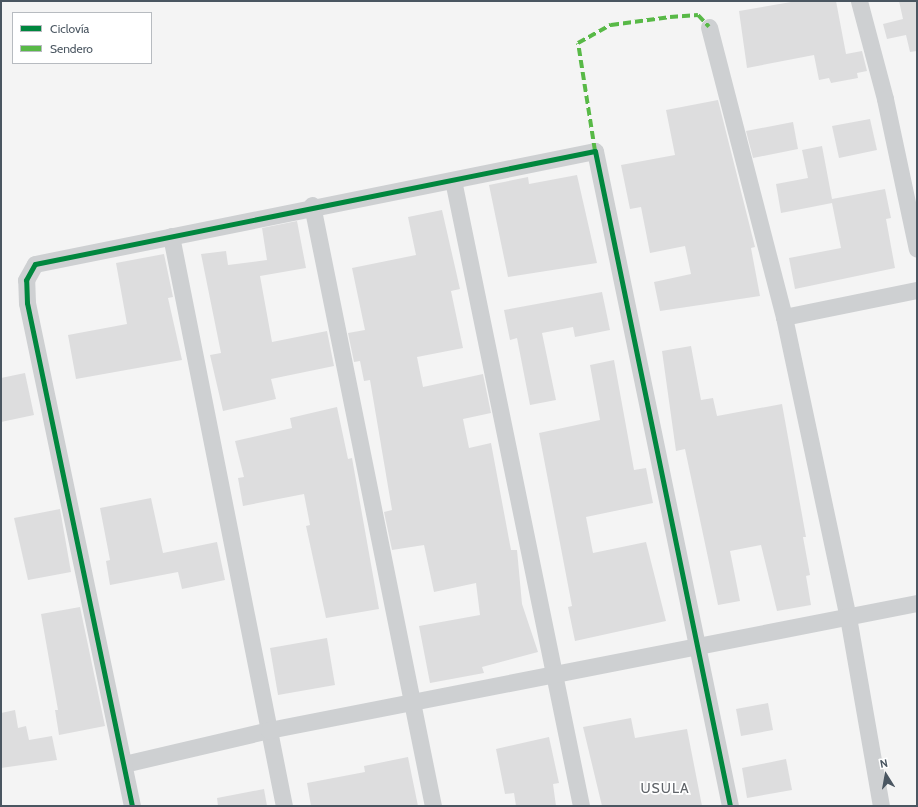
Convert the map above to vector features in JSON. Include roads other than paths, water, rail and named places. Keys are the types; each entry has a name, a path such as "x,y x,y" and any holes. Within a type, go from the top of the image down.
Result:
{"street":[{"path":"859,1 885,100 917,249"},
{"path":"709,27 784,317 848,617 881,806"},
{"path":"132,806 27,303 26,280 35,264 312,205 453,180 596,151 700,648 730,806"},
{"path":"453,180 556,676 581,806"},
{"path":"312,205 433,806"},
{"path":"170,236 284,806"},
{"path":"784,317 917,290"},
{"path":"124,764 269,730 700,648 917,603"}],"district":[{"name":"USULA","path":"665,788"}]}
